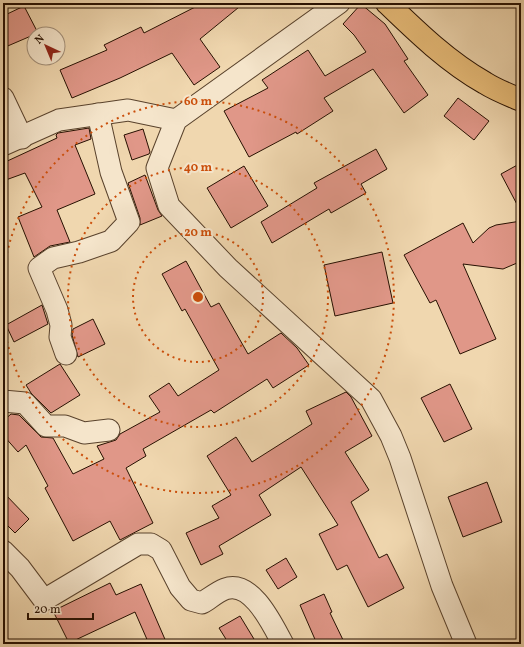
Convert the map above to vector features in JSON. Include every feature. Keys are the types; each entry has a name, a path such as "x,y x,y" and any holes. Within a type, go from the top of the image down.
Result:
{"main road":[{"path":"387,3 434,47 471,75 486,84 521,100"}],"street":[{"path":"339,3 176,120 157,168 169,206 228,268 371,399 388,430 400,458 442,586 466,644"},
{"path":"3,98 12,142 59,120 98,114 128,110 176,120"},
{"path":"66,354 60,337 61,325 57,310 39,268 53,258 79,252 111,241 129,222 111,172 98,114"},
{"path":"3,401 25,403 46,426 65,426 84,433 109,430"},
{"path":"3,551 20,568 44,600 138,544 151,544 161,550 180,587 191,600 202,603 226,588 245,590 262,606 283,644"}],"building":[{"path":"203,3 244,3 200,39 220,67 194,85 172,53 120,78 72,98 60,70 107,50 104,45 141,27 144,33"},
{"path":"361,4 385,24 408,59 404,61 428,95 404,113 373,69 324,98 333,111 297,134 296,132 249,157 224,111 268,88 262,80 308,50 325,76 366,52 354,35 343,24"},
{"path":"24,6 34,26 26,26 26,38 3,48 3,16"},
{"path":"458,98 489,121 474,140 444,116"},
{"path":"89,128 91,139 75,145 95,194 57,210 70,242 50,246 34,257 18,217 42,207 25,173 3,181 3,163 57,138 56,135 58,133"},
{"path":"143,129 150,152 149,154 132,160 124,135"},
{"path":"376,149 387,169 361,184 366,193 331,213 329,209 272,243 261,222 317,188 314,183"},
{"path":"521,163 521,212 501,174"},
{"path":"244,166 268,206 231,228 207,188"},
{"path":"145,175 158,210 162,216 140,225 140,218 128,183"},
{"path":"521,221 521,258 517,263 503,269 463,264 496,339 460,354 436,300 430,303 404,255 463,223 473,243 489,228 496,225"},
{"path":"382,252 393,303 335,316 324,265"},
{"path":"186,261 211,307 219,303 248,354 281,333 297,348 309,365 273,388 267,379 214,413 211,410 143,449 146,456 126,468 153,523 120,540 110,521 73,541 45,488 48,486 26,445 18,452 3,435 3,421 11,414 19,415 41,437 53,438 73,474 104,459 97,446 116,440 120,434 160,412 149,396 169,383 178,396 219,370 185,309 182,311 162,274"},
{"path":"42,305 48,324 14,342 6,325"},
{"path":"93,319 105,344 78,357 72,335 73,329"},
{"path":"60,364 80,395 51,413 31,393 26,385"},
{"path":"450,384 472,429 444,442 421,398"},
{"path":"346,392 351,397 372,436 345,452 369,490 351,502 379,558 387,554 404,588 368,607 347,565 337,570 319,534 338,525 301,467 259,495 271,515 219,546 223,554 201,565 186,533 219,518 212,506 231,495 207,456 236,437 252,462 312,424 306,411"},
{"path":"487,482 502,522 463,537 448,497"},
{"path":"3,492 29,519 15,533 3,521"},
{"path":"286,558 297,577 278,589 266,570"},
{"path":"110,583 116,595 141,584 167,644 149,644 135,612 69,643 53,611"},
{"path":"324,594 332,612 330,613 345,644 317,644 300,605"},
{"path":"240,616 257,644 229,644 219,628"}]}
